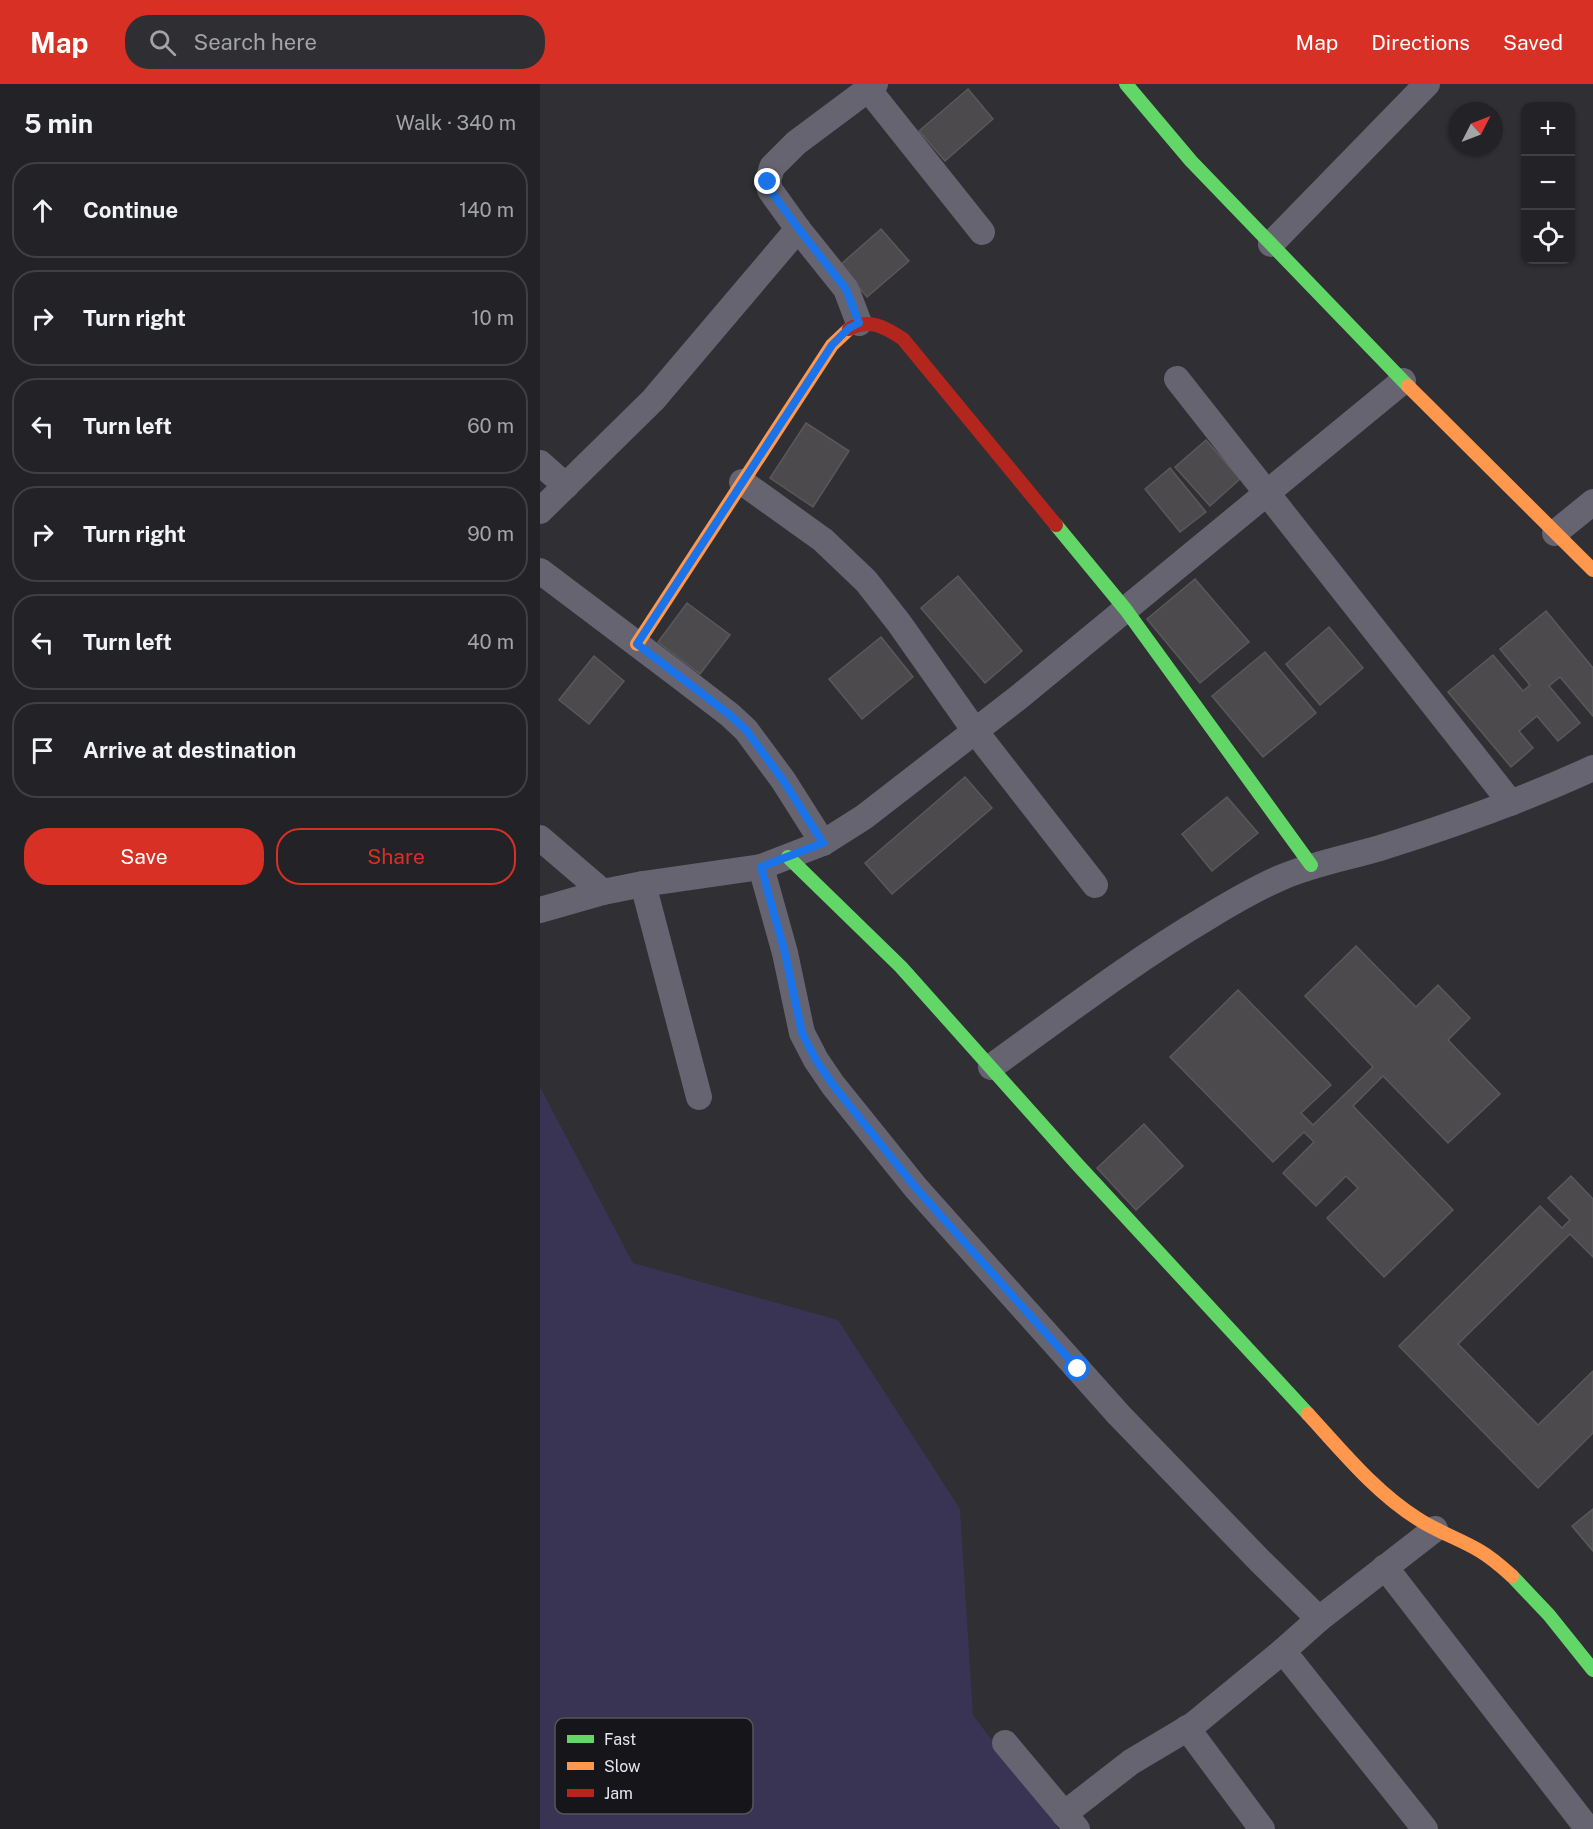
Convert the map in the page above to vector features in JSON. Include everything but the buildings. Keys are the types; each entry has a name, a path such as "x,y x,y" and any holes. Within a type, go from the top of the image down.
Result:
{"street":[{"path":"1126,84 1191,161 1403,381 1593,570"},
{"path":"1271,244 1427,84"},
{"path":"859,323 846,289 770,190 768,182 772,167 796,143 871,87 982,232"},
{"path":"540,511 653,400 798,228"},
{"path":"637,644 832,345 849,328 859,323 880,325 889,328 903,339 1126,610 1311,865"},
{"path":"1177,379 1511,803"},
{"path":"540,910 603,892 643,884 761,867 823,843 864,817 975,731 1126,610 1403,381"},
{"path":"540,463 566,486"},
{"path":"742,482 823,540 866,581 899,623 975,731 1095,885"},
{"path":"1555,533 1593,502"},
{"path":"540,571 730,715 746,730 783,780 823,843"},
{"path":"991,1067 1173,938 1246,894 1311,865 1359,854 1455,824 1593,768"},
{"path":"540,838 603,892"},
{"path":"788,857 901,967 1085,1172 1353,1463 1402,1509 1435,1529 1459,1539 1498,1564 1567,1637 1593,1670"},
{"path":"761,867 785,953 802,1033 816,1060 833,1085 916,1188 1119,1415 1319,1619"},
{"path":"643,884 699,1097"},
{"path":"1005,1743 1071,1822 1131,1762 1187,1728 1319,1619 1435,1529"},
{"path":"1385,1567 1588,1829"},
{"path":"1282,1651 1425,1829"},
{"path":"1187,1728 1262,1829"}],"shaded area":[{"path":"540,1087 633,1263 838,1320 960,1509 973,1715 1059,1829 540,1829"}],"traffic: fast":[{"path":"1126,84 1191,161 1408,386"},
{"path":"1056,525 1126,610 1311,865"},
{"path":"788,857 901,967 1077,1164 1308,1414"},
{"path":"1512,1576 1549,1615 1593,1670"}],"traffic: slow":[{"path":"637,644 832,345 849,329"},
{"path":"1408,386 1593,570"},
{"path":"1308,1414 1360,1470 1402,1508 1426,1524 1484,1554 1512,1576"}],"traffic: jam":[{"path":"849,329 864,324 877,325 903,339 1056,525"}],"route":[{"path":"768,182 770,190 846,289 859,323 849,328 832,345 637,644 730,715 746,730 783,780 823,843 761,867 785,953 802,1033 816,1060 833,1085 916,1188 1078,1369"}]}
